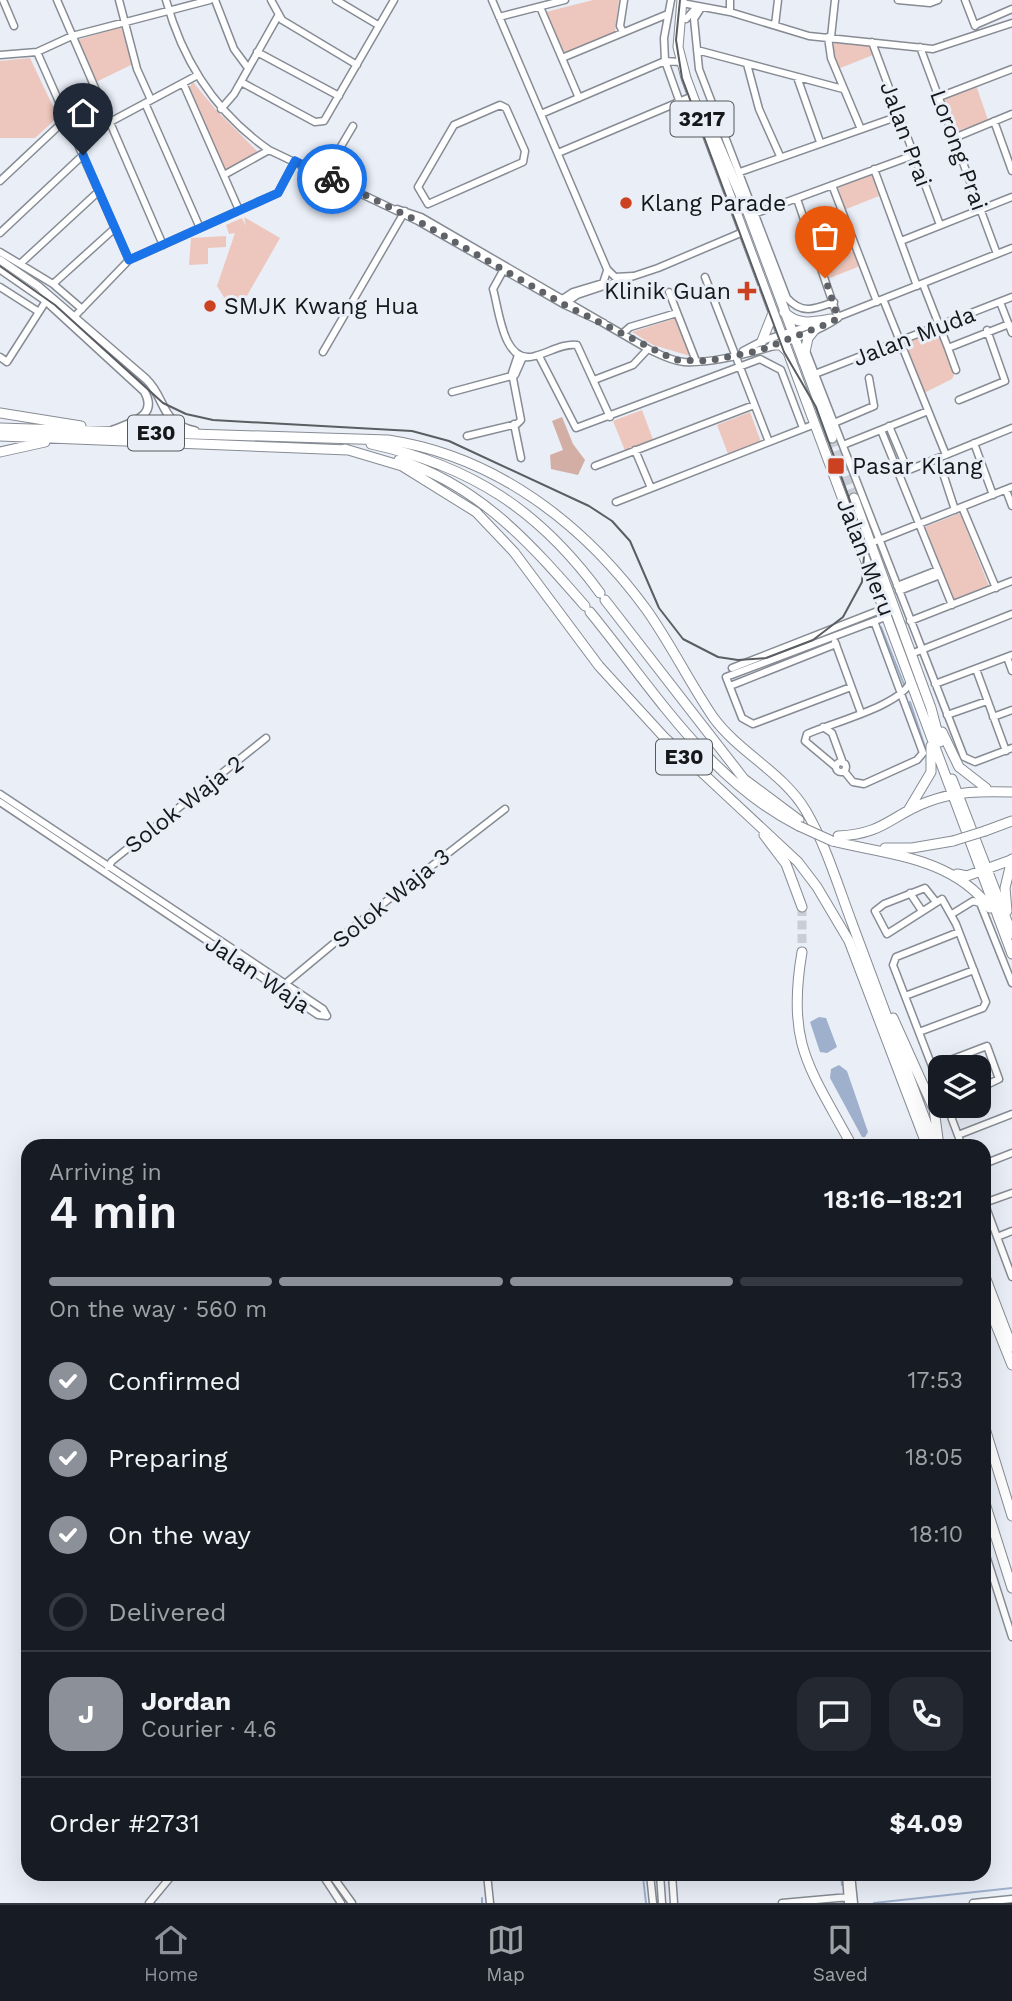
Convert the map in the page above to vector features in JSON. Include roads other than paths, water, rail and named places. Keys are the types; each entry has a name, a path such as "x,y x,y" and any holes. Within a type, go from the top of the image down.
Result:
{"highway":[{"name":"Jalan Meru","path":"687,1 683,45 687,64 752,214 776,291 787,336 788,352 891,611 901,624 954,795 983,870 1012,933"},
{"name":"Jalan Meru","path":"687,1 678,47 680,62 773,313 803,364 832,438"},
{"path":"735,172 746,220 743,232"},
{"path":"776,291 783,310 792,318 810,323 835,318"},
{"path":"762,341 773,313"},
{"path":"803,364 805,348 816,328"},
{"path":"773,345 781,345 788,352"},
{"name":"E30","path":"0,413 109,431"},
{"name":"E30","path":"0,428 404,443 482,467 543,503 598,554 647,612 714,718 742,748 779,778 805,808 934,1139"},
{"name":"E30","path":"0,436 345,449 410,463 474,495 531,544 588,609 674,718 720,769 752,797 800,824"},
{"path":"0,452 28,443 85,439"},
{"name":"E30","path":"356,441 432,462 498,493 543,526 576,560 744,779 800,824"},
{"name":"E30","path":"345,449 402,466 475,512 514,552 599,666 664,737 783,846 817,887 849,941 924,1139"},
{"name":"Jalan Meru","path":"854,498 875,541 891,611 911,678 924,705"},
{"path":"924,705 960,767 977,783 996,792"},
{"path":"900,818 919,796 931,772 932,752 924,705"},
{"path":"835,837 873,831 927,802 972,790 1012,792"},
{"path":"726,795 779,853 796,885 802,906"},
{"path":"848,845 893,848 953,841 1012,821"},
{"path":"800,824 835,837 893,848"},
{"path":"835,837 848,845 901,855 967,876 1012,859"},
{"path":"1012,859 1005,896 1012,933"},
{"path":"939,868 969,884 999,921"},
{"name":"Jalan Meru","path":"983,870 1012,954"},
{"path":"802,952 795,1000 797,1031 808,1066 848,1139"},
{"path":"877,989 884,997 934,1109 936,1139"},
{"path":"991,1292 1012,1347"},
{"path":"991,1313 1012,1365"},
{"path":"991,1448 1012,1516"},
{"path":"991,1522 1012,1588"}],"main road":[{"path":"0,260 75,316 150,382 166,414 185,429 241,436"},
{"path":"0,269 46,301 144,391 153,411 158,410 159,403"},
{"path":"109,431 142,417 148,403"}],"street":[{"path":"3,0 15,26"},
{"path":"57,0 163,244"},
{"path":"119,0 148,102 200,228"},
{"path":"166,0 196,76 221,109 269,150 417,218 604,323"},
{"path":"0,55 37,52 72,36 212,0 234,49 248,68"},
{"path":"271,0 278,16 357,65"},
{"path":"336,0 347,2 378,25"},
{"path":"241,82 318,122 326,119 394,0"},
{"path":"492,0 607,269 615,277 633,276"},
{"path":"499,17 565,0"},
{"path":"623,32 620,26 624,0"},
{"path":"671,0 666,61 689,128 704,124"},
{"path":"730,0 730,12"},
{"path":"775,25 778,0"},
{"path":"835,0 830,37 831,58 860,127"},
{"path":"898,0 938,0"},
{"path":"965,0 978,35"},
{"path":"687,1 701,8 730,12 808,36 920,47 946,47 1012,23"},
{"path":"540,7 579,98"},
{"path":"686,19 692,10 701,8"},
{"path":"701,8 694,19 699,69 728,154"},
{"path":"975,25 1012,9"},
{"path":"562,58 668,15"},
{"path":"221,109 241,82 278,16"},
{"name":"Jalan Prai","path":"872,42 940,225"},
{"name":"Lorong Prai","path":"920,47 997,254"},
{"path":"697,50 844,89"},
{"path":"37,52 129,260"},
{"path":"257,52 339,96"},
{"path":"541,114 666,61 680,62"},
{"path":"747,64 759,109 780,156"},
{"path":"939,97 1012,69"},
{"path":"110,122 196,76"},
{"path":"797,78 820,142"},
{"path":"183,83 239,210"},
{"path":"558,152 693,96"},
{"path":"417,218 426,203 523,162 525,150 506,107 500,105 454,125 418,187 426,203"},
{"path":"954,138 1012,114"},
{"path":"735,172 860,127 899,116"},
{"path":"0,181 66,119"},
{"path":"994,121 1012,171"},
{"path":"324,174 354,126"},
{"path":"224,174 269,150"},
{"path":"339,150 353,157"},
{"path":"0,233 83,155"},
{"path":"834,302 806,310 793,305 787,298 752,214 914,155"},
{"path":"75,316 129,260 278,193 295,161"},
{"path":"874,169 901,241 956,370"},
{"path":"832,185 946,455"},
{"path":"20,264 99,191"},
{"path":"901,241 1012,197"},
{"path":"797,199 834,302 835,318"},
{"path":"323,352 404,212"},
{"path":"53,284 115,228"},
{"path":"564,301 734,238 743,232"},
{"path":"564,301 586,311 648,349 675,360 696,361 773,345 787,336 1012,248"},
{"path":"0,252 53,284 82,309"},
{"path":"505,267 494,289 509,346 521,356 538,356 577,345 610,417"},
{"path":"564,301 603,283 607,278 607,269"},
{"path":"705,277 769,442"},
{"path":"0,287 39,312"},
{"path":"586,311 581,300 587,292"},
{"path":"669,292 696,361"},
{"name":"Jalan Muda","path":"815,374 1012,297"},
{"path":"0,357 7,362 46,301"},
{"path":"1000,302 1012,333"},
{"path":"622,334 630,327 677,313"},
{"path":"734,355 762,341 816,328 835,318"},
{"path":"948,348 987,330 1009,324"},
{"path":"959,400 1008,379 987,330"},
{"path":"805,348 843,445 875,541 898,589 966,760 975,762 1009,750 975,669"},
{"path":"594,380 633,365 648,349"},
{"path":"467,436 514,424 522,418 513,376 521,356"},
{"path":"538,356 573,426 579,428 761,359 782,370 803,428"},
{"path":"452,392 513,376"},
{"path":"834,423 874,406 869,378"},
{"path":"595,466 754,405"},
{"path":"843,445 928,411"},
{"path":"514,424 521,458"},
{"path":"616,502 815,424"},
{"path":"890,426 908,471"},
{"path":"899,474 1012,428"},
{"path":"881,430 952,605"},
{"path":"974,443 993,495"},
{"path":"635,450 651,488"},
{"path":"938,458 996,588"},
{"path":"875,541 1009,489 1012,506"},
{"path":"898,589 939,572"},
{"path":"901,624 1012,581"},
{"path":"732,668 874,621 891,611"},
{"path":"851,687 753,724 742,718 726,677 832,633 841,626 891,611"},
{"path":"911,654 1012,614"},
{"path":"874,621 903,694 908,707 923,749 921,757 864,784 853,782 844,771 846,767 809,746 805,737 823,727 903,694 915,695 924,705"},
{"path":"832,633 861,713"},
{"path":"730,686 836,644"},
{"path":"935,684 1009,656 1012,671"},
{"path":"903,694 911,678"},
{"path":"947,715 988,701"},
{"path":"993,717 1012,710"},
{"path":"836,723 832,733 839,765"},
{"path":"823,727 832,733"},
{"name":"Solok Waja 2","path":"107,869 266,738"},
{"name":"Jalan Waja","path":"0,794 283,987 318,1015 327,1016 323,1009 283,987"},
{"name":"Jalan Waja","path":"0,802 107,869"},
{"name":"Solok Waja 3","path":"283,987 505,809"},
{"path":"919,1032 983,1008 986,1002 952,914 942,899 885,933 875,910 926,888 936,902"},
{"path":"910,893 922,911"},
{"path":"952,914 971,902 980,903 1012,983"},
{"path":"928,1056 892,965 896,957 959,932"},
{"path":"905,996 974,970"},
{"path":"963,1055 987,1046 991,1055"},
{"path":"991,1056 999,1076 997,1082 991,1084"},
{"path":"958,1135 1012,1114"},
{"path":"952,1118 959,1139"},
{"path":"991,1161 1012,1153"},
{"path":"991,1200 1012,1193"},
{"path":"991,1221 1011,1273"},
{"path":"997,1237 1012,1231"},
{"path":"991,1571 1012,1637"},
{"path":"149,1903 167,1881"},
{"path":"327,1881 341,1903"},
{"path":"336,1881 352,1903"},
{"path":"488,1881 490,1903"},
{"path":"651,1881 653,1903"},
{"path":"660,1881 662,1903"},
{"path":"672,1881 674,1903"},
{"path":"782,1903 850,1901 849,1881"},
{"path":"973,1903 1010,1899"}],"water":[{"path":"819,1017 826,1018 837,1047 827,1053 820,1052 810,1022"},
{"path":"839,1065 847,1071 868,1132 865,1137 862,1137 830,1078 831,1069"}],"waterway":[{"path":"881,627 905,687"},
{"path":"910,702 925,747"},
{"path":"643,1881 646,1903"},
{"path":"842,1881 842,1885"},
{"path":"874,1903 1012,1888"},
{"path":"482,1898 482,1903"}],"tunnel":[{"path":"832,438 854,498"},
{"path":"802,907 802,952"}],"tram line":[{"path":"0,266 55,305 163,403 186,414 213,420 412,431 449,441 589,506 612,521 630,541 659,608 683,639 718,657 738,660 766,658 813,640 843,617 862,582 865,542 816,407 784,352 682,78 676,40 680,0"}],"place":[{"name":"Klang Parade","path":"626,203"},
{"name":"Klinik Guan","path":"747,291"},
{"name":"SMJK Kwang Hua","path":"210,306"},
{"name":"Pasar Klang","path":"836,466"}]}
